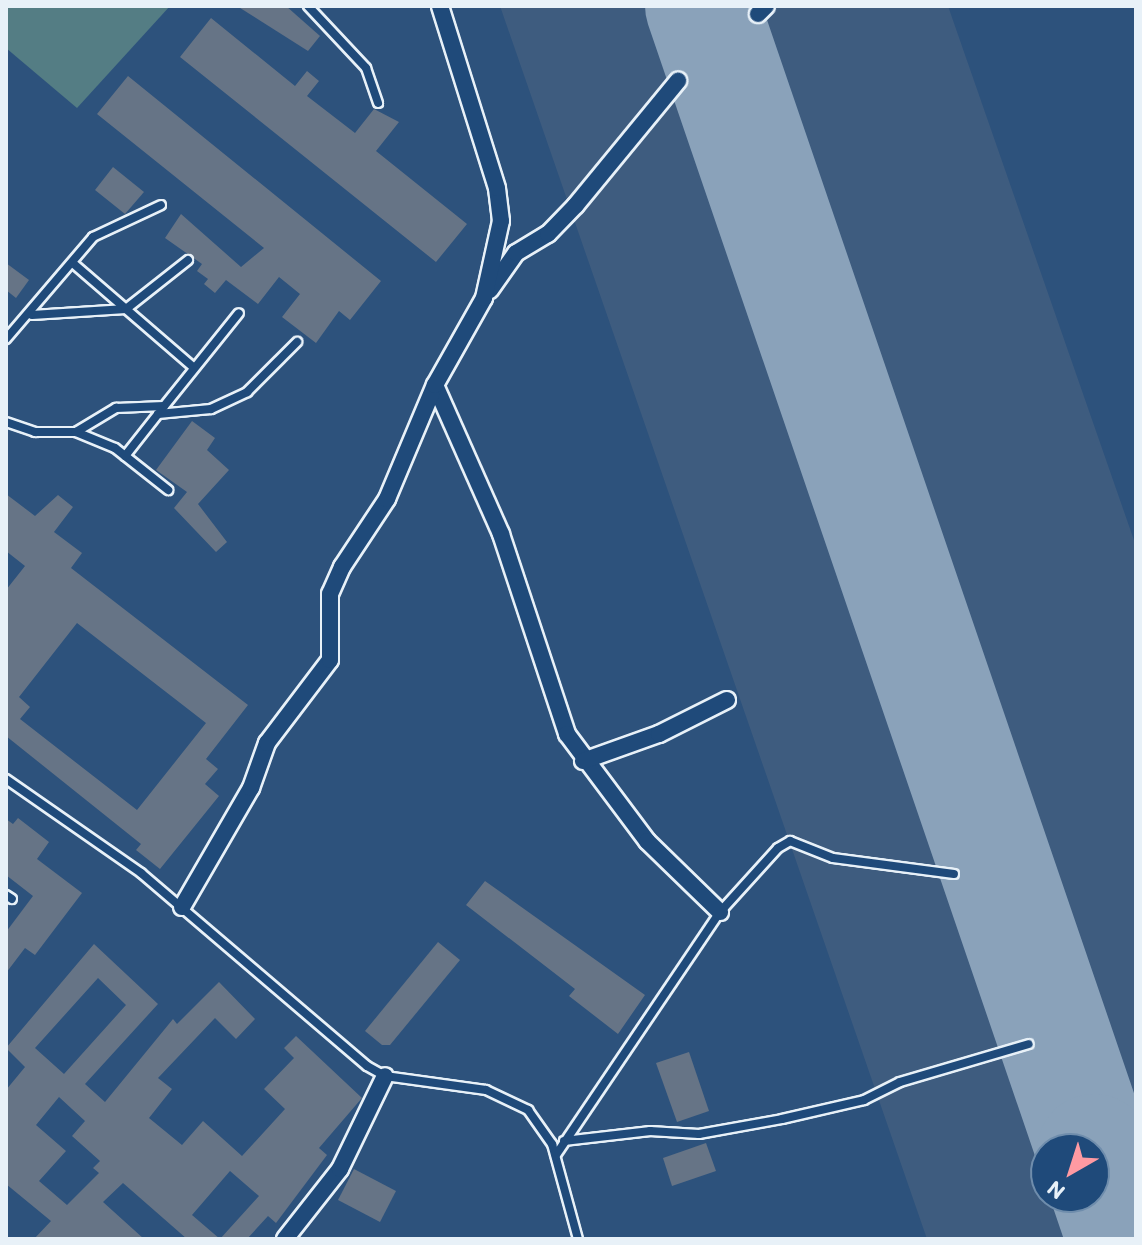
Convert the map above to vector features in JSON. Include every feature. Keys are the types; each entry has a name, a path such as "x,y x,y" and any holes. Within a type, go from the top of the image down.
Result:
{"street":[{"path":"440,6 497,188 501,221 484,298"},
{"path":"182,907 251,788 267,743 330,660 330,594 387,499 435,385 484,298 516,253 548,234 576,205 678,81"},
{"path":"435,385 501,534 567,734 583,761 647,841 720,912"},
{"path":"583,761 659,734 727,700"},
{"path":"285,1239 340,1169 385,1076"}],"lane":[{"path":"308,6 366,68 378,103"},
{"path":"6,339 32,315 111,224 161,205"},
{"path":"32,315 126,309 188,260"},
{"path":"75,265 193,367"},
{"path":"125,456 239,313"},
{"path":"76,432 116,408 211,409 247,392 297,342"},
{"path":"6,424 20,429 76,432 125,456 168,490"},
{"path":"6,779 182,907 385,1076 509,1098 528,1110 552,1144 578,1239"},
{"path":"556,1155 720,912 751,873 790,841 833,858 954,874"},
{"path":"552,1144 650,1131 699,1134 782,1119 864,1100 900,1082 1029,1044"}],"shaded area":[{"path":"500,6 948,6 1136,546 1136,1239 927,1239"}],"green space":[{"path":"6,6 170,6 77,108 6,48"}],"building":[{"path":"237,6 286,6 320,36 308,51"},
{"path":"211,18 295,86 307,71 319,81 307,96 355,133 374,109 399,122 376,151 467,224 436,262 180,57"},
{"path":"128,76 381,281 350,320 339,311 316,343 282,317 300,294 279,277 258,304 226,280 215,293 204,284 208,279 197,271 202,264 165,238 181,214 241,267 264,248 97,114"},
{"path":"113,167 144,192 125,214 95,190"},
{"path":"6,263 29,280 16,298 6,290"},
{"path":"192,421 215,438 207,450 229,470 198,504 227,542 216,552 174,508 187,492 156,470"},
{"path":"6,494 35,516 58,495 73,507 54,532 82,553 71,568 248,705 206,759 218,769 205,784 219,796 160,869 136,850 141,844 6,736 6,590 25,566 6,551","holes":["77,623 206,723 137,810 20,719 30,707 19,697"]},
{"path":"18,818 49,842 37,859 82,893 35,955 25,948 6,973 6,932 33,896 6,875 6,819 13,824"},
{"path":"485,881 645,995 618,1034 569,996 575,989 466,905"},
{"path":"438,942 460,960 390,1045 382,1045 365,1031"},
{"path":"94,944 158,1004 85,1084 105,1102 173,1019 177,1024 219,982 255,1019 236,1039 215,1018 158,1078 172,1089 149,1118 182,1145 203,1121 242,1156 285,1109 264,1089 294,1058 284,1048 296,1036 362,1098 319,1148 327,1155 276,1223 268,1216 247,1239 220,1239 187,1239 123,1183 103,1202 144,1239 34,1239 51,1221 6,1184 6,1090 25,1067 6,1048","holes":["98,978 126,1005 64,1074 35,1048","59,1097 85,1121 72,1136 100,1161 93,1168 99,1173 67,1205 39,1181 66,1151 36,1125","230,1171 259,1196 220,1239 192,1215"]},
{"path":"689,1052 709,1111 677,1122 656,1063"},
{"path":"706,1143 716,1171 672,1186 663,1158"},
{"path":"354,1169 396,1191 380,1222 338,1200"}],"runway":[{"path":"702,6 1088,1133"},
{"path":"1110,1198 1124,1239"}]}
